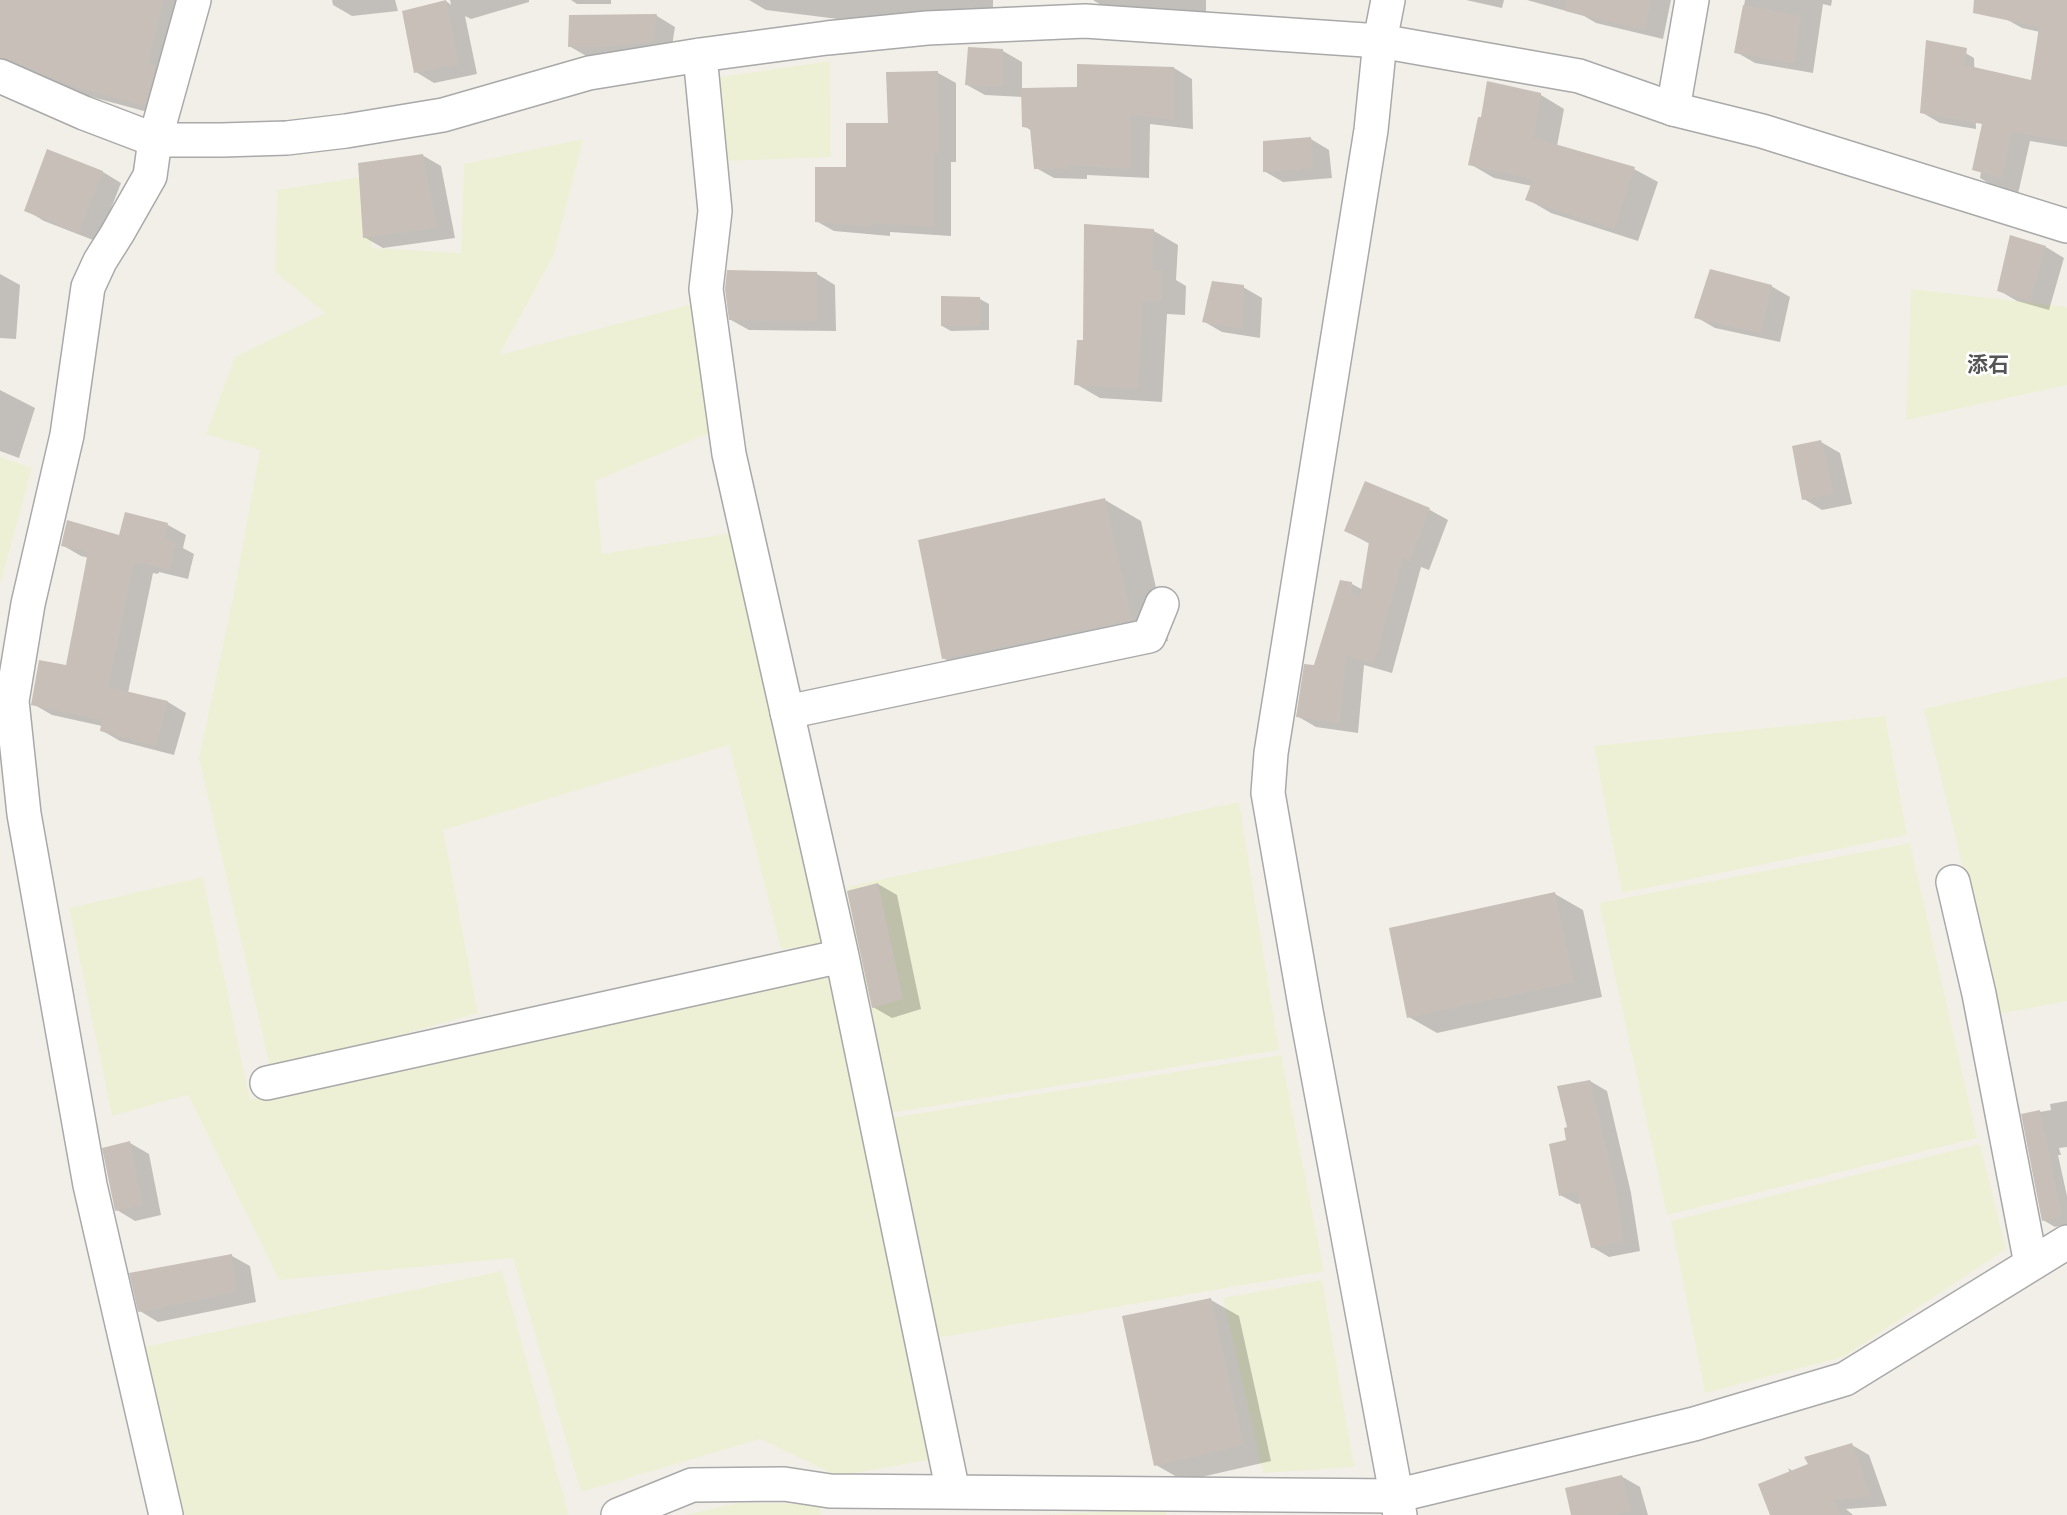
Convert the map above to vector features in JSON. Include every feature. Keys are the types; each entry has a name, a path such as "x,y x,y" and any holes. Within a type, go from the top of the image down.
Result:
{"street":[{"path":"166,1515 90,1185 24,814 12,701 28,604 67,435 88,287 100,261 150,176 155,140 194,0"},
{"path":"1388,0 1380,41 1371,130 1271,753 1268,793 1398,1505"},
{"path":"1673,109 1692,0"},
{"path":"0,76 84,113 155,140 287,138 443,115 589,73 700,55 827,38 1085,10 1380,41 1579,76 1673,109 1762,131 2067,226"},
{"path":"700,55 715,211 706,289 729,454 842,956 952,1492"},
{"path":"787,712 1149,636 1162,604"},
{"path":"1953,882 1979,994 2031,1264"},
{"path":"267,1083 842,956"},
{"path":"618,1515 692,1485 784,1484 830,1491 952,1492 1398,1505 1694,1424 1845,1379 2067,1242"}],"green space":[{"path":"830,61 831,157 725,161 720,77"},
{"path":"583,139 554,254 499,355 708,300 724,427 595,481 602,554 732,533 835,943 781,949 729,745 443,830 478,1013 271,1072 199,758 234,593 260,450 206,434 235,357 325,313 275,272 277,190 368,176 372,248 461,253 464,164"},
{"path":"1911,289 2067,307 2067,385 1906,420"},
{"path":"0,457 32,468 0,585"},
{"path":"2067,677 2067,1001 1999,1014 1924,709"},
{"path":"1885,716 1907,835 1622,893 1594,746"},
{"path":"1239,802 1279,1050 890,1113 846,887"},
{"path":"1910,843 1977,1138 1667,1215 1599,903"},
{"path":"203,877 250,1100 836,974 935,1459 837,1476 760,1439 581,1492 513,1258 279,1280 188,1095 112,1116 69,908"},
{"path":"1281,1055 1324,1271 937,1338 890,1118"},
{"path":"1980,1144 2006,1249 1843,1357 1705,1393 1671,1221"},
{"path":"502,1271 568,1513 566,1515 176,1515 139,1348"},
{"path":"1322,1280 1354,1467 1263,1473 1223,1298"},
{"path":"739,1503 819,1504 821,1515 685,1515"},
{"path":"1167,1509 1167,1515 1032,1515"}],"building":[{"path":"0,0 164,0 148,64 156,66 145,106 66,84 8,59 0,58"},
{"path":"446,0 459,64 414,73 402,11"},
{"path":"1566,0 1651,0 1645,30 1565,11"},
{"path":"1974,0 2067,0 2067,141 2012,132 2002,178 1972,170 1982,124 1920,113 1926,40 1967,48 1965,65 2031,80 2039,27 1973,13"},
{"path":"1743,5 1801,16 1794,63 1734,53"},
{"path":"657,14 653,42 603,47 568,47 569,15"},
{"path":"968,47 1003,49 1003,87 965,85"},
{"path":"1077,64 1174,67 1175,120 1131,114 1131,169 1069,165 1069,169 1034,169 1030,128 1022,127 1021,88 1077,87"},
{"path":"938,71 939,152 934,153 934,227 872,223 872,227 815,222 815,167 846,167 846,123 888,123 886,72"},
{"path":"1487,81 1541,93 1534,138 1635,167 1614,229 1525,200 1533,179 1468,165 1478,117 1481,117"},
{"path":"1311,137 1313,168 1263,172 1263,141"},
{"path":"47,149 103,171 79,233 24,211"},
{"path":"423,154 437,228 363,238 358,163"},
{"path":"1084,224 1154,229 1152,270 1162,271 1162,302 1143,301 1138,389 1074,385 1077,340 1083,340"},
{"path":"2010,235 2046,246 2030,301 1997,291"},
{"path":"1710,269 1772,285 1761,333 1694,318"},
{"path":"727,270 817,272 818,321 729,320 725,289"},
{"path":"1212,281 1244,285 1242,329 1202,322"},
{"path":"941,296 980,297 981,326 941,326"},
{"path":"1821,440 1834,494 1802,500 1792,446"},
{"path":"1365,481 1430,508 1410,561 1403,558 1374,664 1346,655 1340,723 1296,717 1304,664 1314,665 1340,580 1352,582 1351,594 1360,597 1369,542 1344,531"},
{"path":"1105,498 1132,620 942,659 918,540"},
{"path":"125,512 168,523 165,538 176,542 170,570 140,562 139,564 134,563 108,687 168,701 156,746 100,731 102,720 31,705 39,660 66,665 88,552 61,546 67,520 119,535"},
{"path":"878,883 903,999 872,1008 847,891"},
{"path":"1555,892 1574,982 1407,1018 1389,928"},
{"path":"1590,1080 1615,1183 1624,1242 1591,1248 1577,1191 1559,1196 1549,1144 1566,1140 1564,1128 1567,1127 1557,1086"},
{"path":"2040,1110 2062,1216 2042,1221 2021,1114"},
{"path":"130,1141 143,1205 115,1211 102,1148"},
{"path":"232,1254 237,1292 138,1312 129,1273"},
{"path":"1211,1298 1244,1445 1154,1466 1122,1316"},
{"path":"1852,1443 1871,1496 1834,1500 1841,1515 1770,1515 1758,1484 1808,1464 1804,1457"},
{"path":"1622,1475 1631,1511 1615,1515 1571,1515 1565,1488"}],"district":[{"name":"添石","path":"1988,366"}]}
